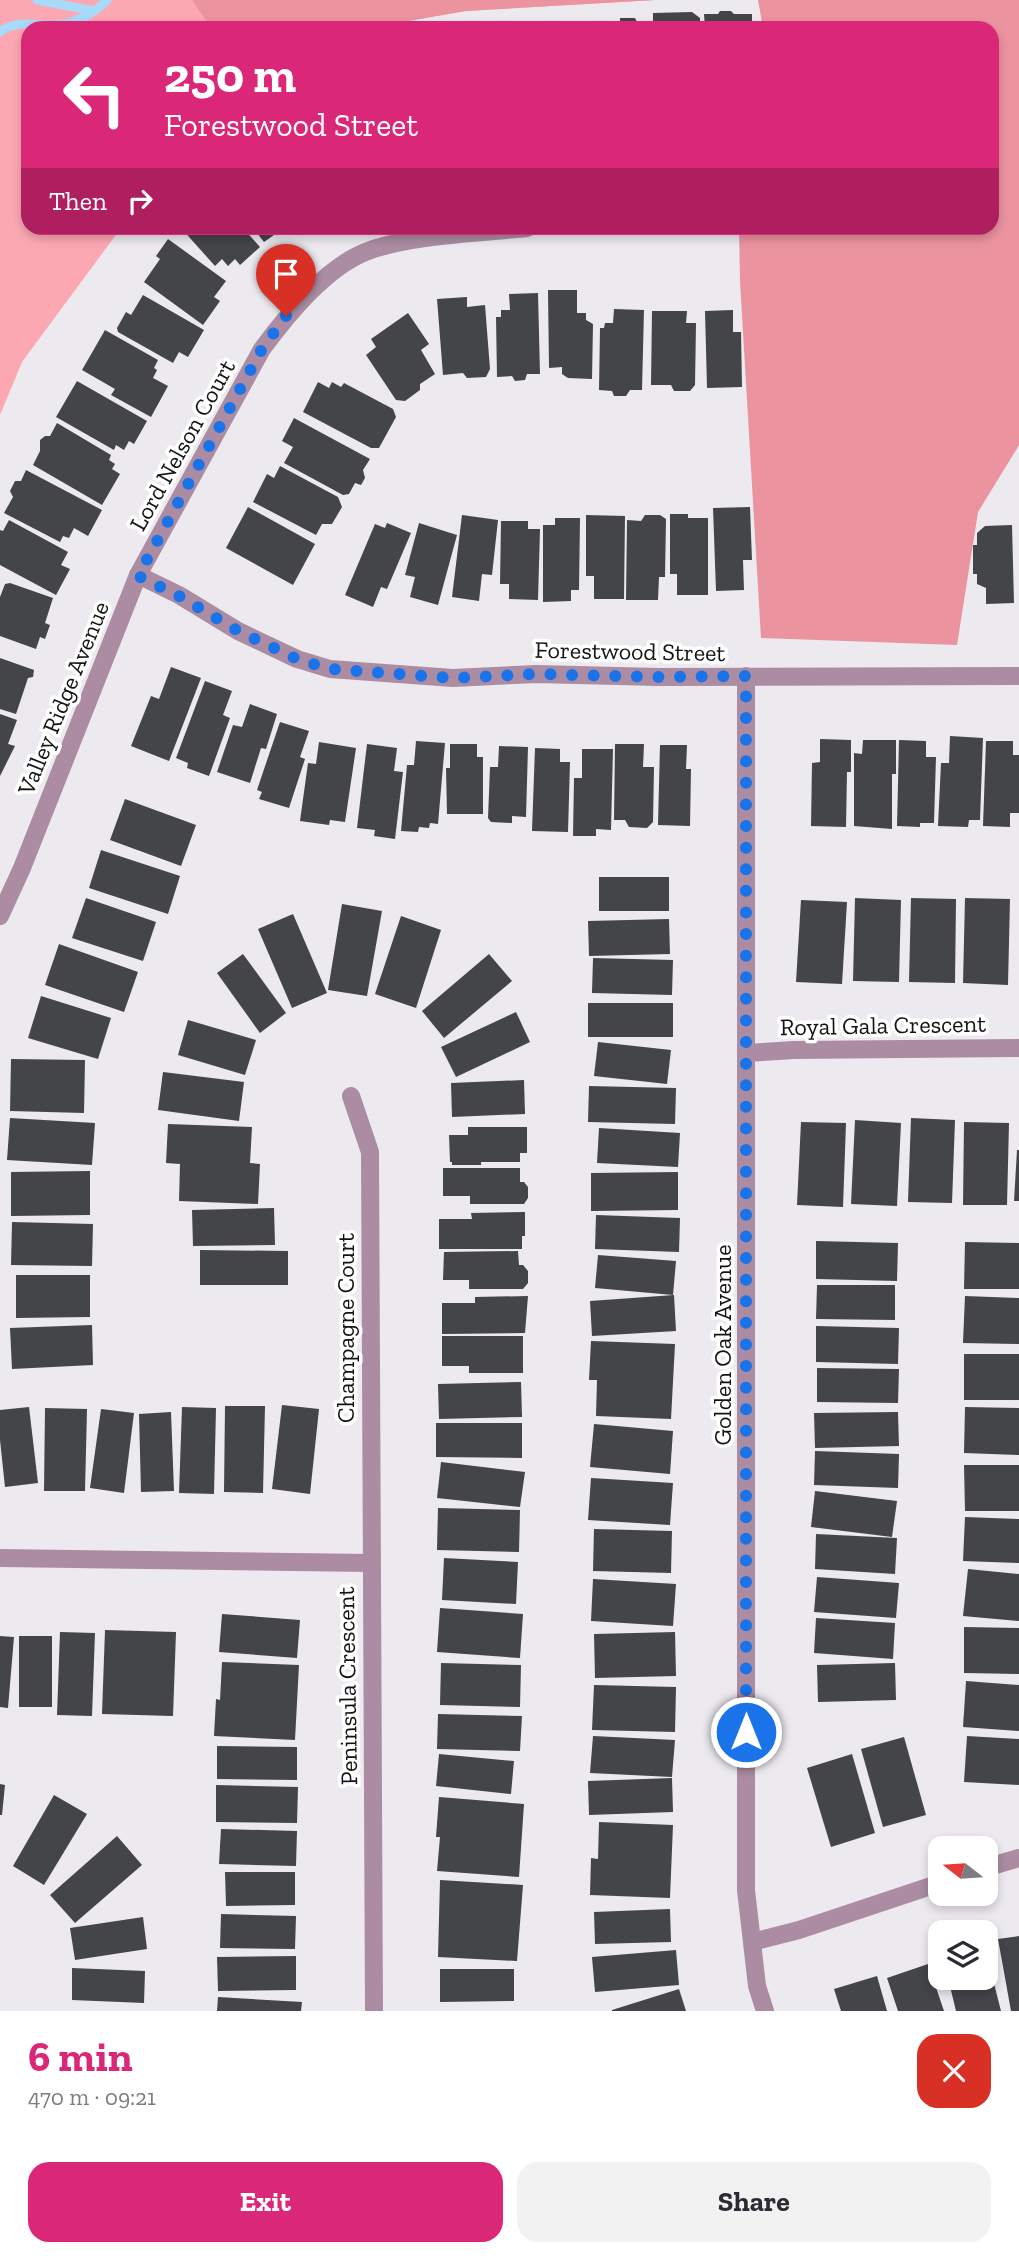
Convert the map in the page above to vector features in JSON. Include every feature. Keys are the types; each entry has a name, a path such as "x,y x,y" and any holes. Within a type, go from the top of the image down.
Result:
{"street":[{"name":"Lord Nelson Court","path":"138,576 262,349 286,316 313,288 366,251 406,242 466,235"},
{"name":"Forestwood Street","path":"138,576 179,596 238,631 297,659 330,669 453,678 536,674 658,677 1019,676"},
{"name":"Valley Ridge Avenue","path":"0,916 22,868 138,576"},
{"name":"Golden Oak Avenue","path":"746,676 746,1890 757,1986 765,2011"},
{"name":"Royal Gala Crescent","path":"747,1053 794,1050 1019,1048"},
{"name":"Champagne Court","path":"351,1096 370,1152 370,1563"},
{"name":"Peninsula Crescent","path":"0,1558 370,1563 374,2011"},
{"path":"998,1864 1019,1858"},
{"path":"752,1942 799,1930 928,1887"}],"shaded area":[{"path":"0,0 655,0 466,11 408,21 21,21 21,235 116,235 22,362 0,415"},
{"path":"192,0 655,0 466,11 408,21 206,21"},
{"path":"758,0 1019,0 1019,445 978,512 957,645 761,638 739,235 999,235 999,21 762,21"}],"building":[{"path":"720,11 731,11 734,14 752,14 752,21 704,21 704,14 718,14"},
{"path":"692,12 700,21 653,21 653,13"},
{"path":"620,18 635,18 636,21 620,21"},
{"path":"187,235 249,235 260,247 240,265 235,259 228,266 222,259 215,266"},
{"path":"258,235 274,235 264,242"},
{"path":"168,239 226,281 214,297 220,301 203,325 144,282 160,259 156,256"},
{"path":"548,290 577,290 577,313 586,313 586,320 593,324 592,379 568,378 562,374 562,367 549,368"},
{"path":"538,293 540,374 527,374 525,380 515,381 512,376 497,377 496,317 501,317 501,310 510,310 509,294"},
{"path":"143,295 204,330 188,357 179,352 173,363 118,332 117,328 126,312 131,315"},
{"path":"467,297 467,307 485,305 490,369 486,377 467,378 463,373 443,375 437,299"},
{"path":"614,309 644,310 642,390 630,390 626,396 614,396 612,391 599,390 600,328 604,328 605,323 613,323"},
{"path":"733,310 733,332 741,332 742,387 707,388 705,311"},
{"path":"652,311 687,311 686,323 696,323 695,385 690,391 674,391 671,385 651,385"},
{"path":"408,313 429,344 421,350 435,374 420,384 420,390 405,401 396,400 366,355 376,347 371,339"},
{"path":"105,330 158,360 153,378 168,386 151,417 111,395 115,389 82,370"},
{"path":"77,381 147,421 134,444 129,441 124,450 116,445 114,450 56,417"},
{"path":"318,382 329,388 332,382 341,387 344,383 393,409 396,417 379,448 371,448 303,412"},
{"path":"294,418 370,459 363,470 365,478 361,485 355,483 349,494 343,495 284,463 293,447 282,441"},
{"path":"57,423 111,455 109,460 115,464 112,469 120,474 102,505 33,465 40,451 40,440 50,436"},
{"path":"280,466 338,497 342,507 332,524 322,524 316,535 253,502 267,474 274,478"},
{"path":"26,470 102,510 88,536 74,528 69,538 63,536 60,542 4,513 13,497 10,491 15,481 21,481"},
{"path":"248,507 315,544 293,585 226,548"},
{"path":"750,507 752,560 743,560 744,590 716,591 713,508"},
{"path":"670,514 708,518 708,595 677,595 677,574 670,574"},
{"path":"462,515 498,520 492,575 482,574 479,601 452,597"},
{"path":"586,515 625,516 624,599 594,599 594,576 586,576"},
{"path":"645,515 660,515 666,519 665,577 659,577 658,600 626,600 627,520 641,521"},
{"path":"555,518 580,518 579,590 571,590 571,601 543,602 543,525 555,525"},
{"path":"9,520 68,552 61,565 70,569 56,595 0,565 0,530 3,531"},
{"path":"501,521 528,521 528,529 540,529 538,600 509,599 509,584 500,584"},
{"path":"387,523 411,533 387,589 381,587 373,607 345,595 375,524 385,528"},
{"path":"419,523 457,535 438,605 410,597 415,577 405,575"},
{"path":"1012,525 1014,603 986,604 986,588 977,584 977,574 973,574 973,545 977,545 977,533 985,526"},
{"path":"10,583 53,598 45,623 50,625 45,639 40,637 36,649 0,636 0,597 5,584"},
{"path":"0,658 34,670 33,677 28,678 16,714 0,709"},
{"path":"171,667 201,678 169,761 131,746 151,696 159,699"},
{"path":"205,681 232,691 223,715 230,718 209,776 187,768 188,763 176,758"},
{"path":"250,704 277,714 266,749 261,748 250,783 217,772 233,725 242,727"},
{"path":"0,714 17,720 8,744 15,746 0,776"},
{"path":"280,722 309,731 300,757 305,759 289,808 259,799 262,792 257,790"},
{"path":"950,736 983,738 980,820 969,820 968,827 938,826 941,763 949,763"},
{"path":"820,739 851,740 851,772 847,772 846,827 811,826 812,763 820,762"},
{"path":"863,740 896,740 896,774 892,774 892,829 854,826 854,753 862,754"},
{"path":"899,740 926,741 926,757 936,757 934,823 920,823 920,827 897,826"},
{"path":"416,741 445,743 438,824 430,823 429,828 419,827 418,832 401,831 407,765 414,765"},
{"path":"986,741 1013,741 1013,755 1019,755 1019,813 1010,813 1010,827 983,826"},
{"path":"319,742 356,748 345,822 330,820 329,825 300,821 308,763 316,764"},
{"path":"367,744 397,748 394,771 403,772 395,839 374,836 375,830 357,828"},
{"path":"450,744 477,744 477,757 483,757 483,814 447,814 446,768 450,768"},
{"path":"615,744 644,744 643,767 654,767 653,822 647,828 629,827 625,820 614,820"},
{"path":"660,745 687,745 686,769 691,769 690,826 658,825"},
{"path":"499,746 528,747 526,817 512,816 512,823 491,822 488,818 490,767 498,767"},
{"path":"535,748 560,749 560,762 570,762 568,832 532,831"},
{"path":"582,749 613,749 611,830 596,829 596,836 573,836 574,778 582,778"},
{"path":"125,799 196,825 181,866 110,840"},
{"path":"101,850 180,876 168,914 89,888"},
{"path":"599,877 669,877 669,911 599,911"},
{"path":"86,898 156,922 143,961 72,938"},
{"path":"855,898 901,900 899,982 853,981"},
{"path":"911,898 956,899 955,983 909,982"},
{"path":"965,898 1010,899 1008,985 963,983"},
{"path":"801,900 847,902 842,984 796,982"},
{"path":"342,904 382,911 367,996 328,990"},
{"path":"293,914 327,993 292,1008 258,929"},
{"path":"401,916 441,930 416,1008 375,994"},
{"path":"669,919 670,954 589,956 588,921"},
{"path":"59,944 138,972 124,1012 45,985"},
{"path":"243,954 286,1013 260,1033 217,973"},
{"path":"489,954 512,981 444,1038 422,1011"},
{"path":"593,958 673,960 672,995 592,993"},
{"path":"41,996 111,1018 98,1059 28,1038"},
{"path":"588,1003 673,1003 673,1037 588,1037"},
{"path":"516,1012 530,1042 456,1077 441,1047"},
{"path":"188,1020 256,1040 245,1075 178,1055"},
{"path":"598,1042 671,1050 667,1084 594,1076"},
{"path":"11,1059 85,1060 84,1113 10,1111"},
{"path":"163,1072 244,1082 239,1121 158,1110"},
{"path":"524,1080 525,1114 452,1117 451,1083"},
{"path":"589,1086 676,1088 675,1124 588,1122"},
{"path":"10,1118 95,1123 92,1165 7,1160"},
{"path":"911,1118 955,1120 952,1203 908,1202"},
{"path":"855,1120 901,1123 897,1206 851,1204"},
{"path":"801,1122 846,1123 843,1207 797,1205"},
{"path":"964,1122 1009,1123 1007,1205 963,1205"},
{"path":"168,1124 252,1127 250,1163 260,1164 258,1204 179,1201 180,1164 166,1163"},
{"path":"468,1127 527,1127 527,1153 520,1153 520,1162 452,1165 449,1135 468,1135"},
{"path":"599,1128 680,1133 678,1167 597,1163"},
{"path":"1017,1150 1019,1201 1014,1201"},
{"path":"443,1168 520,1168 520,1182 524,1182 528,1187 528,1198 524,1204 470,1204 470,1196 443,1196"},
{"path":"90,1171 90,1215 11,1216 11,1172"},
{"path":"678,1172 678,1210 591,1211 591,1173"},
{"path":"274,1208 275,1245 193,1246 192,1210"},
{"path":"525,1212 522,1249 439,1249 439,1219 472,1219 471,1213"},
{"path":"596,1215 680,1218 679,1252 595,1249"},
{"path":"12,1222 93,1224 92,1266 11,1265"},
{"path":"816,1241 898,1243 897,1281 816,1279"},
{"path":"965,1242 1019,1243 1019,1289 964,1289"},
{"path":"200,1250 288,1251 288,1285 200,1285"},
{"path":"518,1251 519,1265 523,1265 528,1271 528,1283 523,1289 469,1289 469,1280 443,1280 444,1252"},
{"path":"598,1255 676,1261 673,1295 595,1288"},
{"path":"16,1275 90,1275 90,1317 16,1318"},
{"path":"817,1285 895,1285 895,1320 816,1319"},
{"path":"674,1295 676,1331 592,1336 590,1301"},
{"path":"528,1296 525,1333 442,1334 442,1303 475,1303 475,1297"},
{"path":"965,1296 1019,1298 1019,1344 963,1343"},
{"path":"92,1325 93,1365 12,1369 10,1328"},
{"path":"816,1326 899,1328 898,1364 816,1362"},
{"path":"442,1336 523,1336 523,1373 469,1373 469,1366 442,1366"},
{"path":"591,1341 675,1344 671,1419 596,1416 597,1380 589,1380"},
{"path":"964,1354 1019,1354 1019,1400 964,1400"},
{"path":"817,1368 899,1369 898,1403 817,1402"},
{"path":"521,1382 522,1417 439,1419 438,1384"},
{"path":"282,1405 319,1409 310,1494 272,1489"},
{"path":"225,1406 265,1406 263,1493 224,1492"},
{"path":"29,1407 38,1483 5,1487 0,1410"},
{"path":"182,1407 216,1408 214,1494 179,1493"},
{"path":"965,1407 1019,1408 1019,1455 964,1453"},
{"path":"45,1408 87,1409 85,1491 44,1491"},
{"path":"101,1409 134,1413 124,1493 90,1488"},
{"path":"171,1412 174,1491 141,1492 139,1414"},
{"path":"898,1412 899,1446 815,1448 814,1413"},
{"path":"436,1423 522,1423 522,1458 436,1457"},
{"path":"594,1424 673,1431 670,1474 590,1467"},
{"path":"815,1451 899,1454 898,1488 814,1485"},
{"path":"441,1462 525,1472 520,1507 437,1498"},
{"path":"964,1465 1019,1465 1019,1511 965,1511"},
{"path":"591,1478 673,1483 670,1525 588,1520"},
{"path":"815,1491 897,1501 892,1537 811,1527"},
{"path":"438,1508 520,1510 519,1552 437,1550"},
{"path":"965,1517 1019,1519 1019,1563 963,1561"},
{"path":"594,1529 672,1531 671,1573 593,1571"},
{"path":"816,1534 897,1538 895,1574 815,1569"},
{"path":"444,1558 518,1562 516,1604 442,1600"},
{"path":"968,1569 1019,1574 1019,1621 963,1616"},
{"path":"817,1577 899,1583 896,1618 814,1612"},
{"path":"593,1579 676,1584 673,1626 591,1621"},
{"path":"440,1608 523,1614 520,1658 437,1652"},
{"path":"222,1614 300,1620 297,1658 219,1652"},
{"path":"816,1618 895,1623 893,1659 814,1653"},
{"path":"964,1627 1019,1628 1019,1674 964,1673"},
{"path":"105,1630 176,1632 173,1716 102,1714"},
{"path":"60,1632 95,1633 92,1716 57,1715"},
{"path":"675,1632 676,1676 595,1678 594,1634"},
{"path":"0,1636 14,1637 8,1708 0,1707"},
{"path":"19,1636 52,1636 52,1707 19,1707"},
{"path":"222,1662 299,1665 295,1740 214,1736"},
{"path":"441,1663 521,1665 520,1707 440,1705"},
{"path":"895,1663 896,1700 818,1702 817,1665"},
{"path":"966,1681 1019,1685 1019,1731 963,1727"},
{"path":"594,1685 676,1687 675,1732 592,1730"},
{"path":"438,1714 522,1716 520,1751 437,1749"},
{"path":"593,1736 675,1740 672,1777 590,1773"},
{"path":"967,1736 1019,1739 1019,1785 964,1782"},
{"path":"904,1737 926,1815 883,1827 861,1749"},
{"path":"217,1746 297,1747 297,1780 217,1779"},
{"path":"439,1754 514,1761 511,1794 436,1786"},
{"path":"852,1754 875,1833 831,1847 807,1768"},
{"path":"672,1778 673,1812 589,1815 588,1781"},
{"path":"0,1784 5,1785 2,1815 0,1815"},
{"path":"216,1785 298,1787 297,1823 216,1822"},
{"path":"54,1795 87,1814 44,1885 13,1866"},
{"path":"439,1797 524,1804 519,1877 437,1871"},
{"path":"599,1822 673,1825 670,1898 590,1895 591,1858 598,1859"},
{"path":"221,1829 297,1831 296,1866 219,1864"},
{"path":"117,1836 142,1865 75,1923 50,1895"},
{"path":"225,1872 295,1872 295,1905 226,1906"},
{"path":"440,1880 523,1885 517,1961 438,1957"},
{"path":"670,1909 671,1942 595,1944 594,1912"},
{"path":"221,1914 296,1916 295,1949 220,1948"},
{"path":"143,1917 147,1949 75,1960 70,1928"},
{"path":"1019,1936 1019,2011 1011,2011 998,1939"},
{"path":"676,1950 679,1985 595,1992 592,1957"},
{"path":"296,1956 296,1990 218,1991 217,1957"},
{"path":"928,1964 928,1990 937,1990 944,2011 898,2011 887,1978"},
{"path":"72,1968 145,1971 144,2003 72,2000"},
{"path":"440,1969 514,1969 514,2001 440,2002"},
{"path":"877,1976 887,2011 841,2011 834,1989"},
{"path":"679,1989 686,2011 612,2011 612,2010"},
{"path":"951,1990 996,1990 1001,2011 956,2011"},
{"path":"218,1997 302,2002 301,2011 217,2011"}],"waterway":[{"path":"37,0 94,11"},
{"path":"74,21 88,15 107,0"},
{"path":"0,32 21,25"}],"route":[{"path":"286,316 262,349 138,576 179,596 238,631 297,659 330,669 453,678 536,674 746,676 746,1732"}]}
